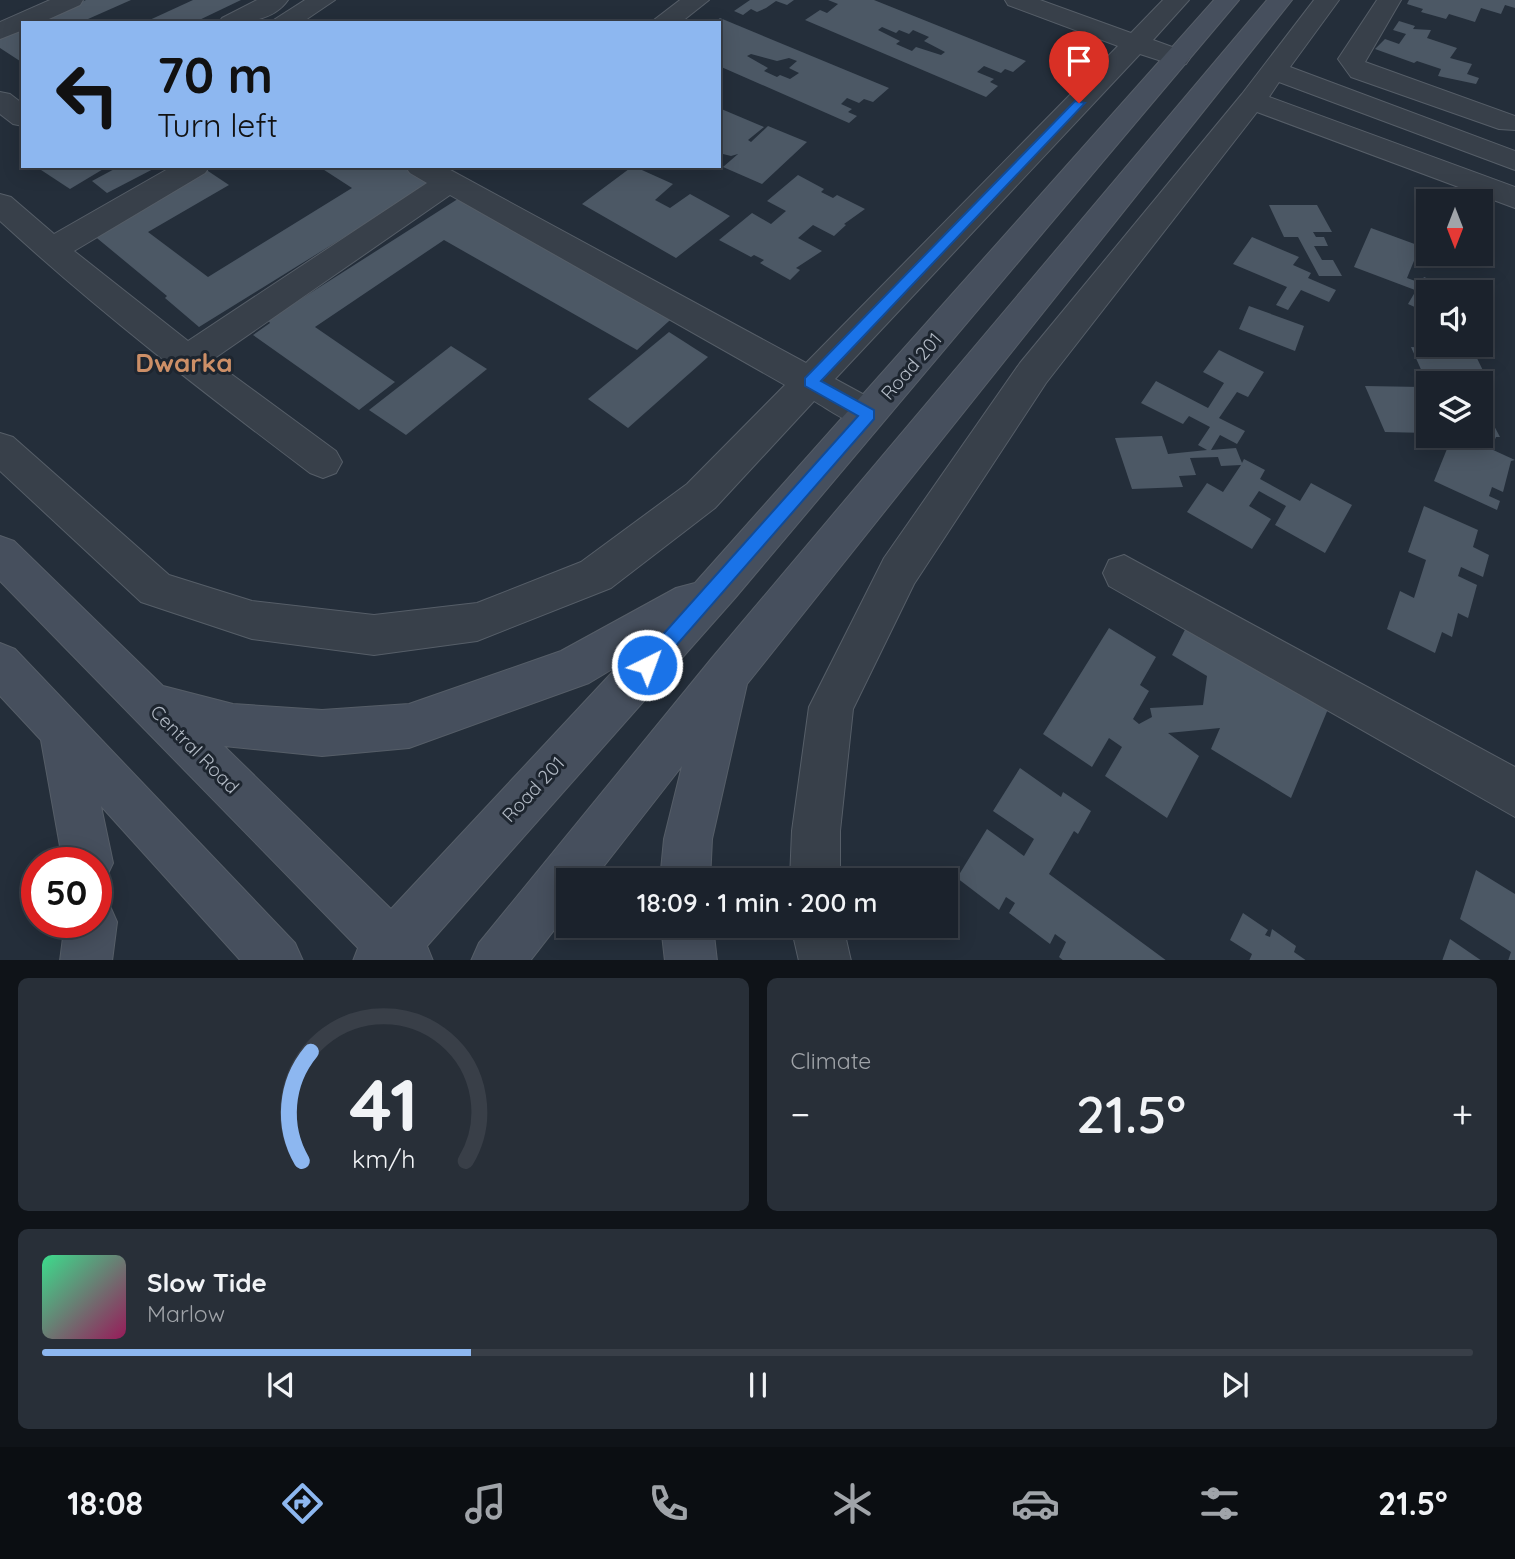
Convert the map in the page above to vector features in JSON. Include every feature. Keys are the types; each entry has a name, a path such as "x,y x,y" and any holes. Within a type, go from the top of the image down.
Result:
{"main road":[{"name":"Road 201","path":"392,955 720,585 1227,0"},
{"path":"498,960 728,673 1280,0"},
{"name":"Central Road","path":"0,554 392,955"},
{"path":"150,705 233,726 322,733 409,726 573,668 720,585"},
{"path":"0,664 276,960"},
{"path":"686,868 688,839 728,673"},
{"path":"62,731 85,847"},
{"path":"86,960 89,938"},
{"path":"688,938 691,960"}],"street":[{"path":"23,21 71,0"},
{"path":"236,21 274,6 323,0"},
{"path":"666,21 697,0"},
{"path":"1017,0 1177,58"},
{"path":"0,448 156,589 252,620 374,635 477,622 596,575 701,496 1177,0"},
{"path":"815,868 816,831 831,706 899,571 1034,373 1263,85 1327,0"},
{"path":"1263,85 1504,157 1512,125 1353,65 1351,59 1389,0"},
{"path":"0,31 21,22"},
{"path":"1263,85 1515,198"},
{"path":"0,100 21,116"},
{"path":"0,137 21,126"},
{"path":"51,250 192,168"},
{"path":"423,168 868,414"},
{"path":"186,360 449,183"},
{"path":"0,204 51,250 186,360 323,462"},
{"path":"1124,573 1515,793"},
{"path":"820,938 825,960"}],"building":[{"path":"86,0 131,0 84,21 38,21"},
{"path":"193,0 241,0 197,21 147,21"},
{"path":"750,0 794,0 787,5 776,1 757,12 751,9 743,15 734,11"},
{"path":"828,0 874,0 1026,61 1013,72 1005,69 1001,73 984,66 977,72 994,79 990,82 998,86 986,97 805,20 820,10 827,13 838,4","holes":["882,27 896,33 899,30 909,34 913,30 929,37 924,41 945,52 941,55 916,47 912,51 896,44 900,41 878,30"]},
{"path":"1409,0 1515,0 1515,8 1505,5 1501,14 1481,8 1475,22 1449,14 1446,19 1421,12 1423,9 1407,4"},
{"path":"720,18 889,88 873,102 864,99 859,103 847,98 841,104 852,109 848,112 857,116 849,123 721,67 721,21 716,21","holes":["751,54 777,61 789,58 797,61 789,68 799,73 790,79 764,71 768,68 747,56"]},
{"path":"1399,21 1415,26 1413,29 1431,30 1427,38 1457,48 1450,58 1472,64 1467,74 1479,78 1476,84 1438,76 1441,69 1375,49 1385,39 1399,44 1406,34 1393,30"},
{"path":"21,30 21,62 0,48 0,39"},
{"path":"721,109 764,127 748,140 751,142 768,126 807,142 762,184 723,167 738,154 731,156 721,154"},
{"path":"38,168 105,168 70,189"},
{"path":"116,168 155,168 107,193 92,181"},
{"path":"321,168 406,168 430,184 199,327 165,298 167,296 92,234 205,169 229,185 148,232 208,277 352,188"},
{"path":"630,168 637,168 673,184 655,200 670,208 690,194 730,216 676,258 582,204"},
{"path":"798,175 824,189 821,192 833,198 837,195 865,209 844,224 846,225 834,236 813,225 798,238 822,251 796,268 800,270 790,280 760,263 764,260 754,255 751,257 719,240 752,213 771,224 786,211 767,201"},
{"path":"464,195 679,312 637,350 444,240 315,327 395,382 359,410 253,335 270,323 268,320"},
{"path":"1269,205 1317,205 1332,232 1313,232 1316,237 1324,237 1328,246 1314,246 1322,260 1333,260 1342,276 1319,276 1298,237 1284,237"},
{"path":"1371,228 1416,245 1416,256 1407,278 1416,281 1415,290 1354,267"},
{"path":"1252,237 1299,257 1293,265 1311,273 1308,278 1336,290 1329,302 1301,290 1288,310 1276,305 1287,287 1233,264"},
{"path":"1416,290 1416,308 1408,304"},
{"path":"1249,306 1304,326 1295,351 1239,329"},
{"path":"669,332 708,357 628,428 588,399"},
{"path":"451,346 487,369 406,435 369,410"},
{"path":"1411,347 1416,347 1416,357 1476,357 1483,371 1422,371"},
{"path":"1219,350 1264,372 1248,397 1237,392 1219,418 1245,431 1237,444 1220,435 1211,450 1236,448 1242,463 1244,459 1265,470 1260,479 1300,501 1311,483 1352,505 1325,553 1275,525 1286,506 1259,491 1249,506 1271,519 1252,549 1187,512 1207,483 1223,492 1241,465 1221,466 1218,457 1190,458 1196,475 1179,476 1183,487 1132,489 1115,438 1162,436 1168,454 1207,450 1198,445 1210,427 1189,416 1183,424 1141,403 1156,381 1208,408 1224,383 1203,372"},
{"path":"1365,386 1416,387 1416,433 1385,432"},
{"path":"1493,424 1500,437 1496,437 1493,444"},
{"path":"1447,448 1491,448 1515,460 1511,461 1503,492 1492,487 1489,496 1500,501 1497,510 1434,481"},
{"path":"1424,506 1478,530 1473,547 1489,555 1483,577 1461,567 1458,576 1477,585 1468,618 1458,613 1452,637 1442,632 1435,653 1387,629 1400,591 1414,598 1426,560 1408,552"},
{"path":"1192,616 1333,697 1291,798 1211,749 1220,728 1168,733 1199,756 1167,818 1105,776 1122,747 1109,738 1092,767 1043,734 1109,628 1156,657 1140,685 1149,691 1133,719 1139,724 1152,717 1150,708 1203,705 1207,676 1172,655"},
{"path":"1020,768 1061,797 1063,792 1091,811 1078,834 1074,831 1049,874 1166,960 1063,960 1059,957 1066,942 1055,934 1050,944 1009,913 1015,903 1006,897 999,910 958,879 987,829 1024,856 1034,839 993,811"},
{"path":"1476,870 1515,894 1515,960 1508,960 1511,952 1460,919"},
{"path":"1243,913 1268,930 1265,935 1270,937 1272,929 1296,946 1294,952 1306,960 1249,960 1252,954 1230,940"},
{"path":"1450,939 1481,960 1442,960"}],"district":[{"name":"Dwarka","path":"184,363"}],"route":[{"path":"647,665 868,414 811,382 1079,103"}]}
